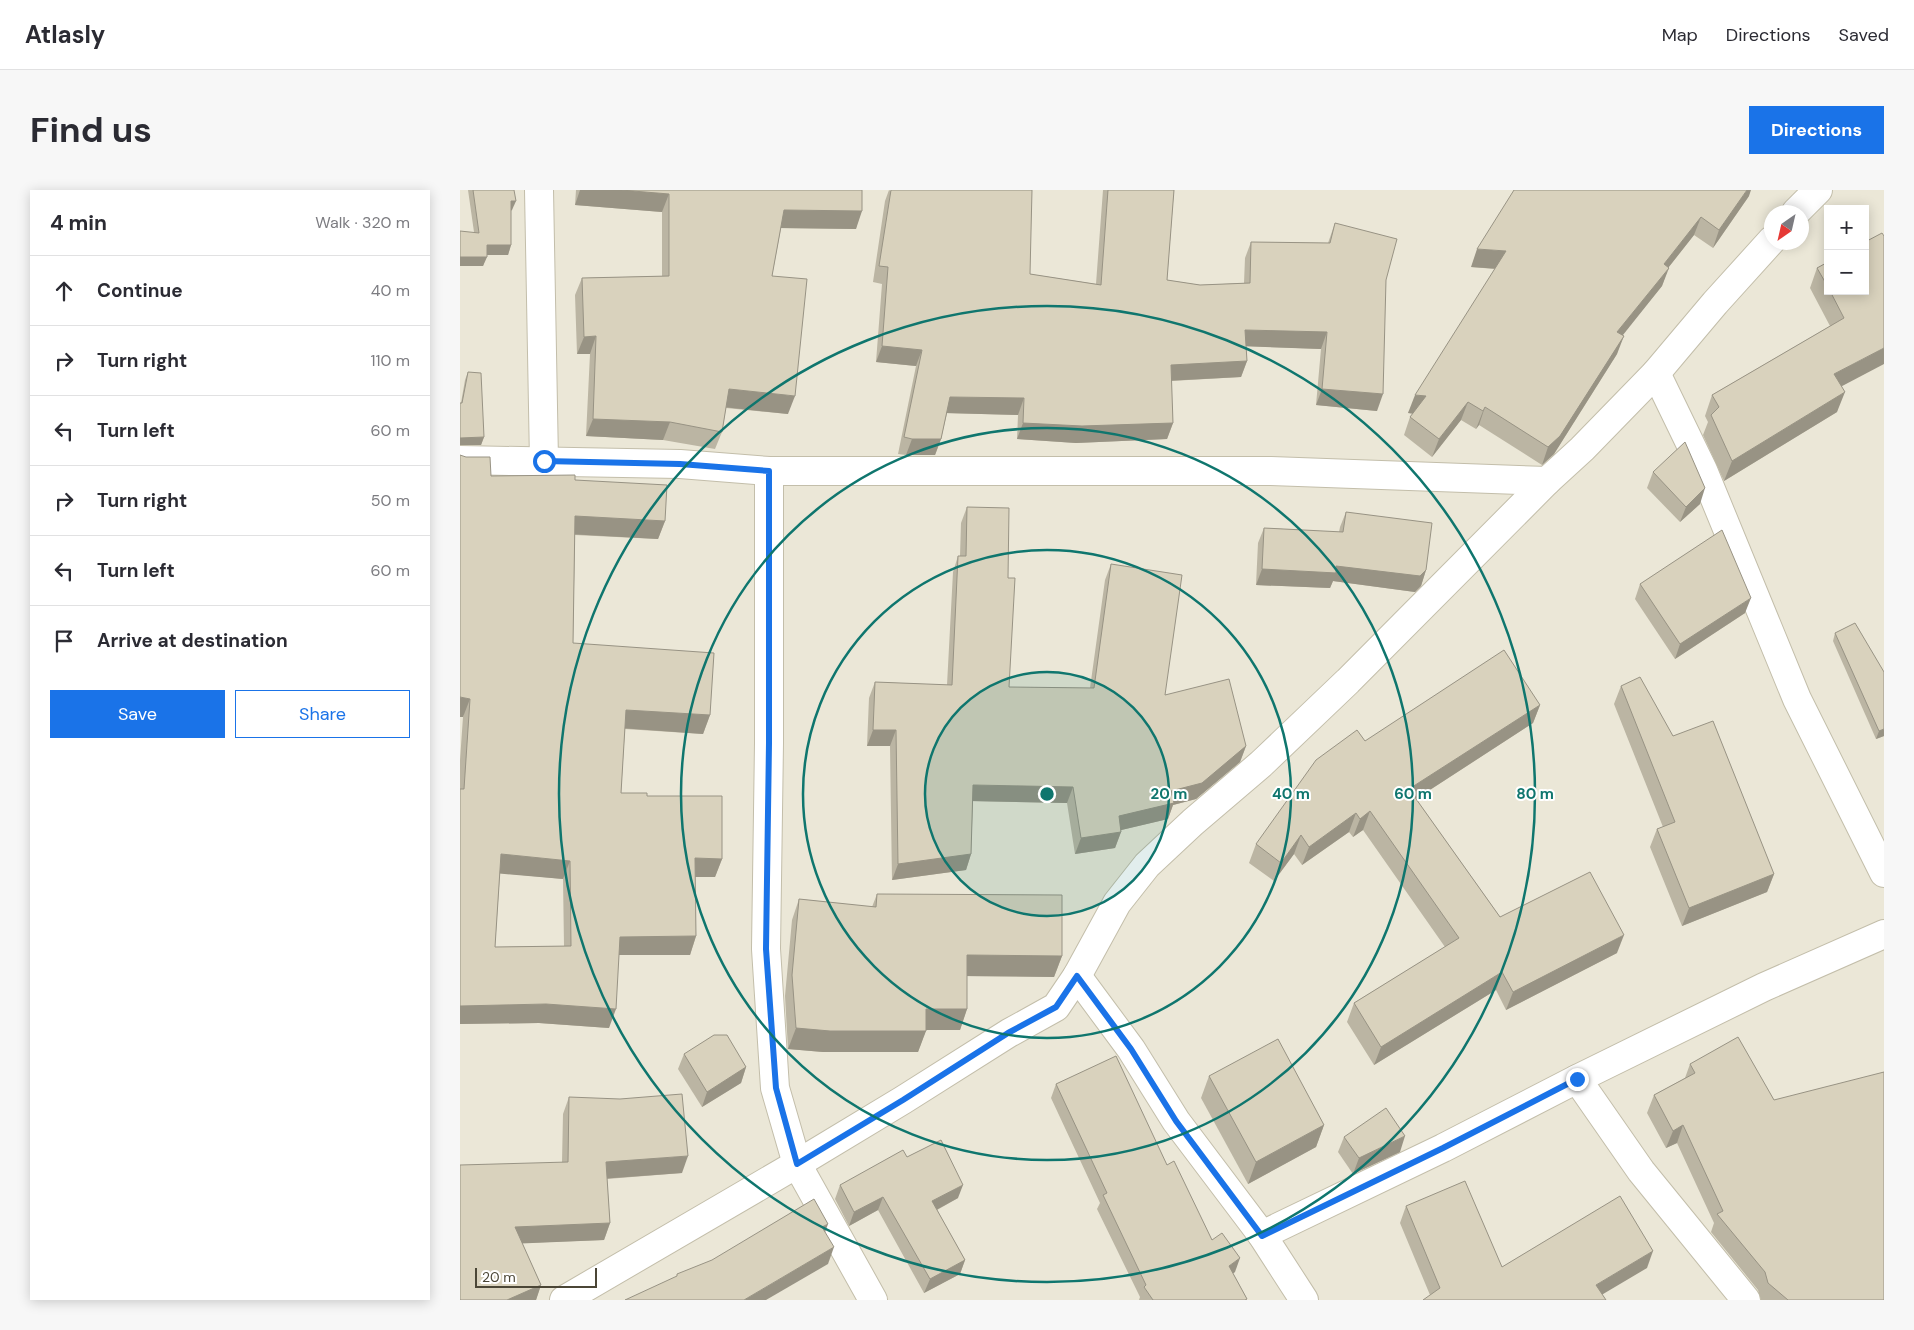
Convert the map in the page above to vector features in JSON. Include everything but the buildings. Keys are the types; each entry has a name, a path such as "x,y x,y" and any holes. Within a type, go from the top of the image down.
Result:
{"street":[{"path":"539,190 544,461"},
{"path":"1803,205 1818,190"},
{"path":"564,1300 797,1164 903,1100 1008,1033 1056,1007 1077,976 1117,902 1147,865 1193,822 1261,764 1582,448 1656,373 1764,249"},
{"path":"1656,373 1703,470 1797,699 1884,873"},
{"path":"460,460 680,464 769,471 1271,471 1548,480"},
{"path":"769,471 769,743 766,949 776,1088 797,1164 873,1300"},
{"path":"1262,1236 1443,1148 1577,1079 1764,987 1884,934"},
{"path":"1077,976 1131,1049 1176,1121 1262,1236 1304,1300"},
{"path":"1577,1079 1641,1171 1746,1300"}],"shaded area":[{"path":"460,190 1884,190 1884,1300 460,1300"}],"route":[{"path":"544,461 680,464 769,471 769,743 766,949 776,1088 797,1164 903,1100 1008,1033 1056,1007 1077,976 1131,1049 1176,1121 1262,1236 1443,1148 1577,1079"}]}
